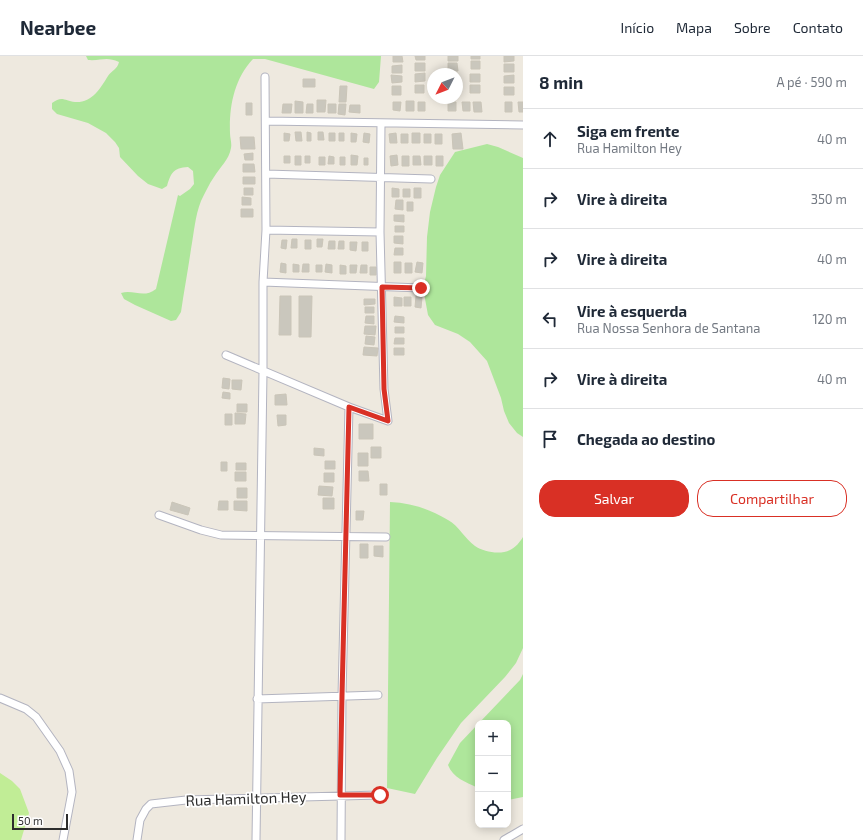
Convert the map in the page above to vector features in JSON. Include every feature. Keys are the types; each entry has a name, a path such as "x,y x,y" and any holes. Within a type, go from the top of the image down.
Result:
{"street":[{"path":"256,840 263,282 266,230 265,77"},
{"path":"266,121 523,125"},
{"path":"226,355 263,372 388,421 384,389 380,232 381,123"},
{"path":"266,174 431,179"},
{"path":"266,230 380,232"},
{"path":"263,282 421,288"},
{"path":"341,840 340,795 349,407"},
{"path":"159,515 201,530 221,535 260,534 386,537"},
{"path":"258,699 378,695"},
{"path":"0,698 26,709 36,716 60,752 69,771 72,792 63,840"},
{"name":"Rua Hamilton Hey","path":"136,840 140,820 146,808 151,804 186,800 380,795"},
{"path":"504,840 523,829"}],"green space":[{"path":"86,56 381,56 379,82 374,89 265,59 253,59 241,75 237,84 230,113 230,152 210,183 201,201 195,225 181,312 176,320 171,321 124,299 121,293 130,292 143,294 156,289 178,195 180,196 194,184 193,171 188,167 176,170 171,175 167,186 162,189 148,184 120,157 119,148 106,133 88,123 57,114 52,109 52,103 58,99 81,102 91,98 117,67 119,62 107,59 88,60"},
{"path":"487,144 523,158 523,437 517,433 509,423 487,361 470,342 458,334 435,325 428,315 423,288 426,276 427,237 430,212 440,175 455,152"},
{"path":"390,502 413,505 441,516 452,523 475,546 487,551 497,553 506,552 514,548 523,537 523,648 516,663 505,677 461,723 415,794 387,788"},
{"path":"523,674 523,797 511,799 511,720 482,720 520,680"},
{"path":"475,727 475,787 465,782 453,773 448,765 460,743"},
{"path":"0,773 12,781 20,789 29,813 21,840 0,840"}],"building":[{"path":"393,56 402,56 403,62 393,62"},
{"path":"415,56 425,56 425,60 416,60"},
{"path":"448,56 458,56 458,61 448,61"},
{"path":"471,56 480,56 480,59 471,59"},
{"path":"504,56 514,56 514,61 504,62"},
{"path":"471,61 480,61 480,69 471,69"},
{"path":"415,63 425,63 425,71 415,71"},
{"path":"448,63 457,63 458,68 448,68"},
{"path":"504,64 514,64 514,72 504,72"},
{"path":"402,65 402,73 392,73 392,66"},
{"path":"425,73 425,81 415,82 415,74"},
{"path":"470,74 480,74 480,82 470,82"},
{"path":"391,75 402,76 402,82 392,83"},
{"path":"514,75 514,83 504,83 504,76"},
{"path":"303,79 315,79 315,87 303,87"},
{"path":"415,85 424,85 424,93 415,93"},
{"path":"470,85 480,85 480,93 470,93"},
{"path":"340,86 347,86 346,102 339,102"},
{"path":"392,86 401,86 401,95 392,95"},
{"path":"504,87 514,87 514,95 504,95"},
{"path":"317,100 326,100 325,112 317,112"},
{"path":"295,101 303,102 303,113 295,113"},
{"path":"406,101 414,101 414,111 406,111"},
{"path":"393,102 401,102 400,111 393,110"},
{"path":"418,102 425,102 425,111 418,111"},
{"path":"463,102 470,102 470,111 463,111"},
{"path":"473,102 481,102 482,112 474,112"},
{"path":"505,102 512,102 512,112 505,112"},
{"path":"518,102 523,102 523,112 519,112"},
{"path":"246,103 252,103 252,115 246,115"},
{"path":"283,104 292,104 291,113 282,113"},
{"path":"307,104 313,104 313,113 306,113"},
{"path":"328,104 336,104 336,113 328,113"},
{"path":"339,104 346,104 345,115 338,114"},
{"path":"448,104 456,104 456,111 448,111"},
{"path":"350,105 360,105 360,113 349,112"},
{"path":"295,132 301,132 302,141 296,141"},
{"path":"307,132 311,133 311,141 307,141"},
{"path":"318,132 323,132 324,140 318,140"},
{"path":"284,133 290,134 289,141 284,141"},
{"path":"329,133 335,133 335,141 329,141"},
{"path":"339,133 344,133 344,141 339,141"},
{"path":"351,133 357,134 356,142 351,142"},
{"path":"364,133 370,134 369,143 363,142"},
{"path":"396,133 397,143 390,143 389,134"},
{"path":"412,133 420,133 420,143 412,143"},
{"path":"461,133 463,149 453,149 452,134"},
{"path":"401,134 408,134 408,143 401,143"},
{"path":"424,134 431,134 431,143 424,143"},
{"path":"435,134 442,134 442,144 435,144"},
{"path":"240,137 254,137 255,149 241,149"},
{"path":"253,153 253,160 245,160 244,154"},
{"path":"351,155 358,156 357,165 351,165"},
{"path":"397,155 398,165 391,166 390,156"},
{"path":"284,156 290,156 290,163 284,163"},
{"path":"295,156 301,156 301,165 295,165"},
{"path":"305,156 310,156 310,163 305,163"},
{"path":"329,156 334,157 334,164 328,164"},
{"path":"402,156 409,156 409,166 402,166"},
{"path":"413,156 420,156 421,165 413,165"},
{"path":"424,156 432,156 432,165 424,165"},
{"path":"436,156 443,156 443,166 436,166"},
{"path":"319,157 325,157 325,165 319,165"},
{"path":"340,157 345,157 345,165 340,165"},
{"path":"364,158 368,158 368,165 364,165"},
{"path":"243,164 254,164 255,172 243,172"},
{"path":"243,177 255,177 255,184 243,184"},
{"path":"244,188 253,188 253,195 244,195"},
{"path":"392,188 399,189 399,197 392,197"},
{"path":"414,188 421,188 421,198 414,198"},
{"path":"403,189 410,189 410,197 403,197"},
{"path":"242,197 251,198 251,205 242,205"},
{"path":"396,200 403,200 403,210 395,209"},
{"path":"407,202 413,202 413,211 407,211"},
{"path":"241,209 253,209 253,217 241,217"},
{"path":"394,215 404,215 404,222 394,221"},
{"path":"395,226 404,226 404,232 395,232"},
{"path":"394,236 403,236 403,244 394,243"},
{"path":"292,239 297,239 297,248 291,248"},
{"path":"317,239 323,239 322,247 317,247"},
{"path":"282,240 287,240 286,249 281,248"},
{"path":"305,240 311,240 311,249 305,249"},
{"path":"329,241 335,241 335,249 328,249"},
{"path":"339,241 344,241 344,249 338,249"},
{"path":"350,242 357,242 356,251 350,250"},
{"path":"362,242 368,242 368,251 362,251"},
{"path":"395,248 403,248 403,255 394,255"},
{"path":"394,262 401,262 401,273 394,273"},
{"path":"417,262 423,263 422,273 415,272"},
{"path":"281,263 286,264 286,273 280,272"},
{"path":"405,263 412,263 412,273 405,273"},
{"path":"293,264 299,265 299,272 293,272"},
{"path":"303,264 309,264 309,272 302,272"},
{"path":"326,264 332,265 332,273 325,272"},
{"path":"316,265 322,265 322,272 316,272"},
{"path":"340,265 346,266 346,274 340,274"},
{"path":"350,265 357,265 356,273 350,273"},
{"path":"361,265 367,265 367,273 360,273"},
{"path":"370,267 376,267 376,275 370,275"},
{"path":"280,296 291,296 291,335 279,335"},
{"path":"299,296 312,296 311,337 299,337"},
{"path":"416,296 422,297 421,308 415,307"},
{"path":"394,297 402,298 402,306 394,306"},
{"path":"404,297 411,297 411,306 404,306"},
{"path":"364,299 375,299 375,304 364,305"},
{"path":"365,307 374,307 374,313 365,313"},
{"path":"366,316 374,316 374,324 365,323"},
{"path":"395,316 404,317 404,323 394,322"},
{"path":"365,326 376,326 375,335 364,334"},
{"path":"395,327 404,327 404,333 395,333"},
{"path":"366,336 375,337 374,345 365,344"},
{"path":"395,338 404,338 404,344 394,344"},
{"path":"364,347 378,348 377,356 363,355"},
{"path":"394,348 404,348 404,355 394,355"},
{"path":"223,378 230,379 229,389 222,388"},
{"path":"232,380 242,380 241,390 232,389"},
{"path":"223,392 230,393 230,399 222,398"},
{"path":"286,394 287,405 275,405 275,395"},
{"path":"237,404 247,404 247,412 237,412"},
{"path":"235,413 246,414 245,424 235,424"},
{"path":"225,414 232,414 232,425 225,425"},
{"path":"277,415 286,415 286,425 278,426"},
{"path":"359,424 373,424 373,439 359,439"},
{"path":"371,447 381,447 381,458 371,458"},
{"path":"314,448 324,449 324,456 314,455"},
{"path":"358,453 368,453 368,466 358,466"},
{"path":"325,461 335,461 335,469 325,469"},
{"path":"221,462 227,462 227,471 221,471"},
{"path":"236,463 246,463 246,470 236,470"},
{"path":"359,471 368,471 369,481 359,481"},
{"path":"235,472 246,472 246,481 235,481"},
{"path":"324,473 334,473 334,482 324,482"},
{"path":"380,484 387,484 387,495 380,495"},
{"path":"319,486 333,487 332,496 318,495"},
{"path":"237,488 247,488 247,498 237,498"},
{"path":"323,498 334,498 334,509 323,509"},
{"path":"219,501 228,501 228,510 218,510"},
{"path":"234,501 247,501 247,511 234,510"},
{"path":"172,502 190,508 188,515 170,510"},
{"path":"356,511 364,511 363,520 356,520"},
{"path":"360,544 368,544 368,558 360,558"},
{"path":"374,546 383,546 383,557 374,556"}],"route":[{"path":"380,795 340,795 349,407 388,421 384,389 382,287 421,288"}]}
